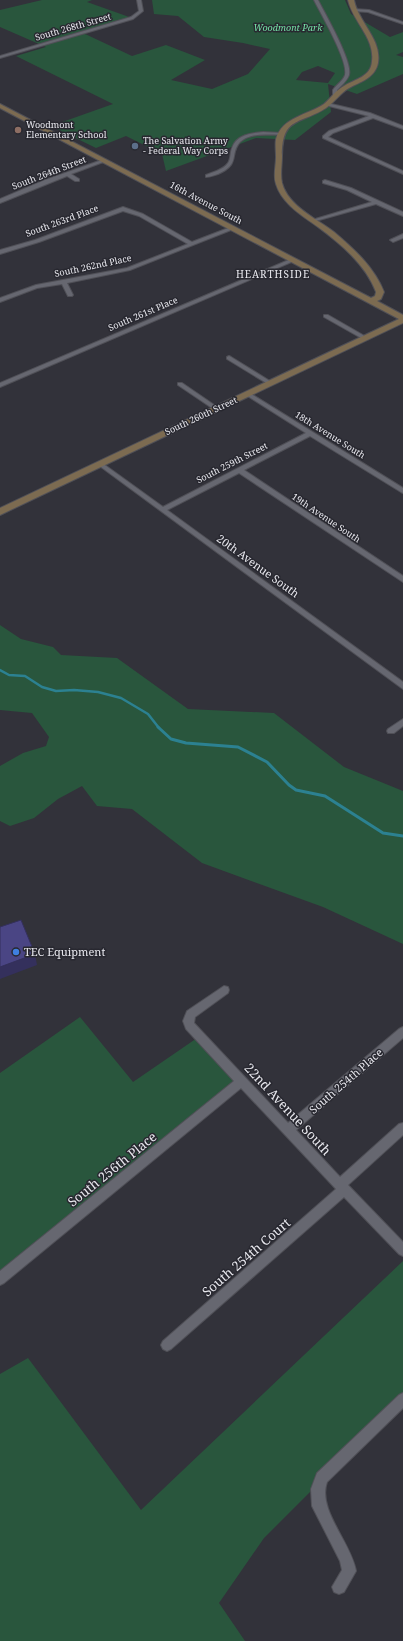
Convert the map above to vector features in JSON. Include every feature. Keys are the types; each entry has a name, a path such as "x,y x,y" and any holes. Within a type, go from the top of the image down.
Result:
{"main road":[{"path":"351,0 354,10 376,51 375,62 370,74 336,95 326,104 292,122 282,134 279,141 278,177 281,187 291,202 353,253 371,274 379,288 380,294 372,301"},
{"name":"16th Avenue South","path":"0,106 372,301 403,319"},
{"path":"352,291 364,292 379,288"},
{"name":"South 260th Street","path":"0,512 403,319"}],"street":[{"path":"316,0 339,46 348,70 347,76 335,90 336,95"},
{"name":"South 268th Street","path":"0,57 127,20 140,13 140,2"},
{"path":"354,10 368,11 403,24"},
{"path":"0,53 5,56"},
{"path":"326,104 373,116 403,128"},
{"path":"373,116 331,132 325,136 326,138 403,172"},
{"path":"208,176 227,168 233,157 235,145 240,140 255,134 282,134"},
{"name":"South 264th Street","path":"0,201 66,174 104,161"},
{"path":"66,174 77,180"},
{"path":"326,182 349,190 403,214"},
{"path":"314,221 376,202"},
{"name":"South 263rd Place","path":"0,252 37,241 113,212 124,206 192,244"},
{"name":"South 262nd Place","path":"0,300 26,290 128,269 232,228"},
{"path":"393,240 403,236"},
{"name":"South 261st Place","path":"0,385 293,260"},
{"path":"64,282 70,295"},
{"path":"326,316 365,338"},
{"path":"229,358 270,383"},
{"path":"180,384 217,409"},
{"name":"18th Avenue South","path":"248,394 403,491"},
{"name":"South 259th Street","path":"162,510 311,433"},
{"name":"20th Avenue South","path":"100,464 403,686"},
{"name":"19th Avenue South","path":"239,470 403,580"},
{"path":"391,731 403,722"},
{"name":"22nd Avenue South","path":"224,990 191,1014 188,1021 190,1026 403,1250"},
{"name":"South 254th Place","path":"288,1130 403,1032"},
{"name":"South 256th Place","path":"0,1279 242,1081"},
{"path":"342,1187 403,1128"},
{"name":"South 254th Court","path":"167,1345 342,1187"},
{"path":"339,1587 349,1571 348,1560 319,1506 318,1489 322,1478 403,1399"}],"green space":[{"name":"Woodmont Park","path":"42,0 92,0 87,2 132,18 83,33 132,56 166,45 205,60 171,80 212,89 248,74 270,49 204,37 178,16 154,14 152,0 345,0 351,14 390,37 403,32 403,52 396,55 403,57 403,74 357,94 328,84 331,112 295,140 256,138 166,171 162,154 126,136 96,148 51,126 113,104 16,56 46,47 0,27 0,10","holes":["318,66 335,73 328,83 296,80 302,72"]},
{"path":"0,625 21,639 53,647 61,655 117,658 188,709 274,713 344,767 403,791 403,944 323,907 202,863 132,809 97,806 82,786 58,799 34,818 10,826 0,821 0,766 23,753 46,746 49,737 32,713 0,710"},
{"path":"80,1017 133,1082 200,1036 242,1081 0,1279 0,1073"},
{"path":"403,1261 403,1399 264,1538 219,1603 245,1641 0,1641 0,1374 28,1358 141,1510"}],"building":[{"name":"TEC Equipment","path":"21,920 35,954 0,967 0,927"}],"waterway":[{"path":"0,670 9,675 25,676 42,687 56,691 74,690 98,692 121,698 148,714 159,728"},
{"path":"159,728 171,739 186,743 238,747 267,762 289,785 296,790 325,796 383,833 403,836"}],"place":[{"name":"Woodmont Elementary School","path":"18,130"},
{"name":"The Salvation Army - Federal Way Corps","path":"135,146"},
{"name":"TEC Equipment","path":"16,952"}],"district":[{"name":"HEARTHSIDE","path":"273,274"}]}
